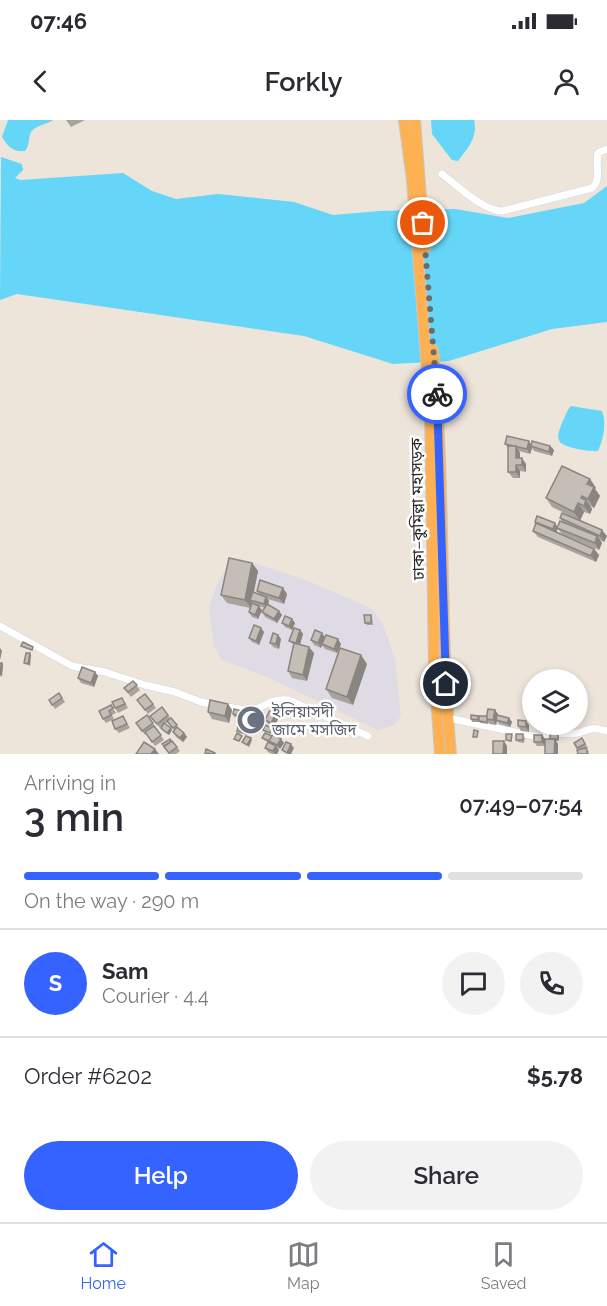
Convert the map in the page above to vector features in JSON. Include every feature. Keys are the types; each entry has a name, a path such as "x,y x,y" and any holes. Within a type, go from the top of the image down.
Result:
{"highway":[{"name":"ঢাকা–কুমিল্লা মহাসড়ক","path":"404,120 416,179"},
{"name":"ঢাকা–কুমিল্লা মহাসড়ক","path":"415,120 416,179 427,290 434,407 451,754"},
{"name":"ঢাকা–কুমিল্লা মহাসড়ক","path":"434,407 434,668 440,754"}],"street":[{"path":"442,174 487,208 497,212 592,188 596,185 598,178 598,153 607,149"},
{"path":"0,626 72,666 105,672 201,702 249,711 268,701 289,700 368,736"},
{"path":"448,718 538,737 578,733 587,728 607,731"}],"shaded area":[{"path":"239,558 306,580 371,608 382,622 395,659 401,716 394,725 378,730 265,676 222,660 214,647 209,608 217,584 227,567"}],"water":[{"path":"8,120 53,120 33,130 27,149 17,151 6,144 2,137"},
{"path":"431,120 474,120 475,132 469,147 458,161 452,160 432,134"},
{"path":"1,157 22,164 23,170 15,178 20,180 123,173 152,191 176,199 218,194 294,202 333,215 455,209 508,218 584,203 607,186 607,322 552,329 449,361 393,364 304,336 17,294 0,300"},
{"path":"571,406 602,411 604,431 598,451 572,448 560,442 559,430"}],"building":[{"path":"507,436 529,441 527,449 505,444"},
{"path":"532,441 550,446 549,452 531,446"},
{"path":"508,446 516,446 516,458 522,458 522,465 516,465 516,472 508,472"},
{"path":"562,466 590,479 587,484 594,487 588,499 582,496 581,498 586,500 584,506 578,503 574,512 546,498"},
{"path":"562,513 602,530 600,536 560,518"},
{"path":"537,516 555,523 553,529 535,522"},
{"path":"560,521 597,536 595,543 557,528"},
{"path":"536,523 594,549 591,556 533,531"},
{"path":"229,558 252,563 245,600 221,595"},
{"path":"260,580 283,588 279,598 257,591"},
{"path":"253,592 266,597 264,604 250,600"},
{"path":"252,603 259,606 255,615 249,612"},
{"path":"267,604 279,611 274,619 262,612"},
{"path":"364,615 371,615 371,623 365,623"},
{"path":"285,616 292,619 289,626 282,623"},
{"path":"254,625 261,628 256,641 249,638"},
{"path":"294,628 300,630 296,643 289,641"},
{"path":"315,630 322,633 318,643 311,640"},
{"path":"273,633 278,635 276,644 270,643"},
{"path":"326,635 338,639 334,649 322,644"},
{"path":"23,642 33,647 32,650 21,646"},
{"path":"294,643 309,647 303,675 288,671"},
{"path":"340,648 361,655 347,697 326,689"},
{"path":"26,653 30,653 28,664 24,663"},
{"path":"82,667 95,672 91,683 78,678"},
{"path":"133,681 137,685 128,692 124,688"},
{"path":"59,693 62,698 52,705 49,700"},
{"path":"145,694 153,704 145,710 137,700"},
{"path":"122,698 125,704 115,708 112,702"},
{"path":"210,700 228,704 225,716 208,712"},
{"path":"111,705 113,708 109,711 111,715 103,719 99,711"},
{"path":"162,707 168,715 157,724 150,716"},
{"path":"249,708 256,714 246,723 240,716"},
{"path":"234,709 242,711 241,716 233,714"},
{"path":"488,709 495,710 493,720 486,719"},
{"path":"270,710 276,713 271,723 265,720"},
{"path":"147,715 153,723 142,731 136,723"},
{"path":"471,715 478,716 478,720 471,719"},
{"path":"497,715 509,718 507,723 496,720"},
{"path":"123,716 127,724 115,729 112,721"},
{"path":"479,716 487,716 487,722 479,721"},
{"path":"171,718 177,725 173,728 167,721"},
{"path":"518,720 522,720 522,726 518,726"},
{"path":"164,723 171,728 167,733 161,728"},
{"path":"265,725 272,728 270,733 263,730"},
{"path":"154,726 161,735 152,742 145,732"},
{"path":"177,727 184,733 180,738 173,732"},
{"path":"238,727 246,729 245,732 237,731"},
{"path":"474,730 478,731 477,737 473,737"},
{"path":"237,733 242,736 239,741 234,739"},
{"path":"265,733 272,736 269,741 262,738"},
{"path":"273,734 281,739 277,745 269,741"},
{"path":"506,734 512,734 511,741 506,740"},
{"path":"516,734 523,735 523,740 516,740"},
{"path":"534,735 542,735 542,742 534,742"},
{"path":"550,735 558,735 558,739 550,739"},
{"path":"246,736 251,738 247,745 242,742"},
{"path":"582,738 585,744 577,748 574,743"},
{"path":"545,739 555,739 554,754 545,754"},
{"path":"172,741 177,747 169,753 164,747"},
{"path":"493,741 504,741 503,754 493,754"},
{"path":"144,742 155,749 151,754 136,754"},
{"path":"268,742 276,746 273,751 265,748"},
{"path":"286,742 291,744 287,753 282,750"},
{"path":"586,748 588,754 578,754 577,750"},
{"path":"206,749 215,753 205,753"}],"way so far":[{"path":"423,223 437,394"}],"place":[{"name":"ইলিয়াসদী জামে মসজিদ","path":"251,720"}],"route":[{"path":"437,394 446,684"}]}
